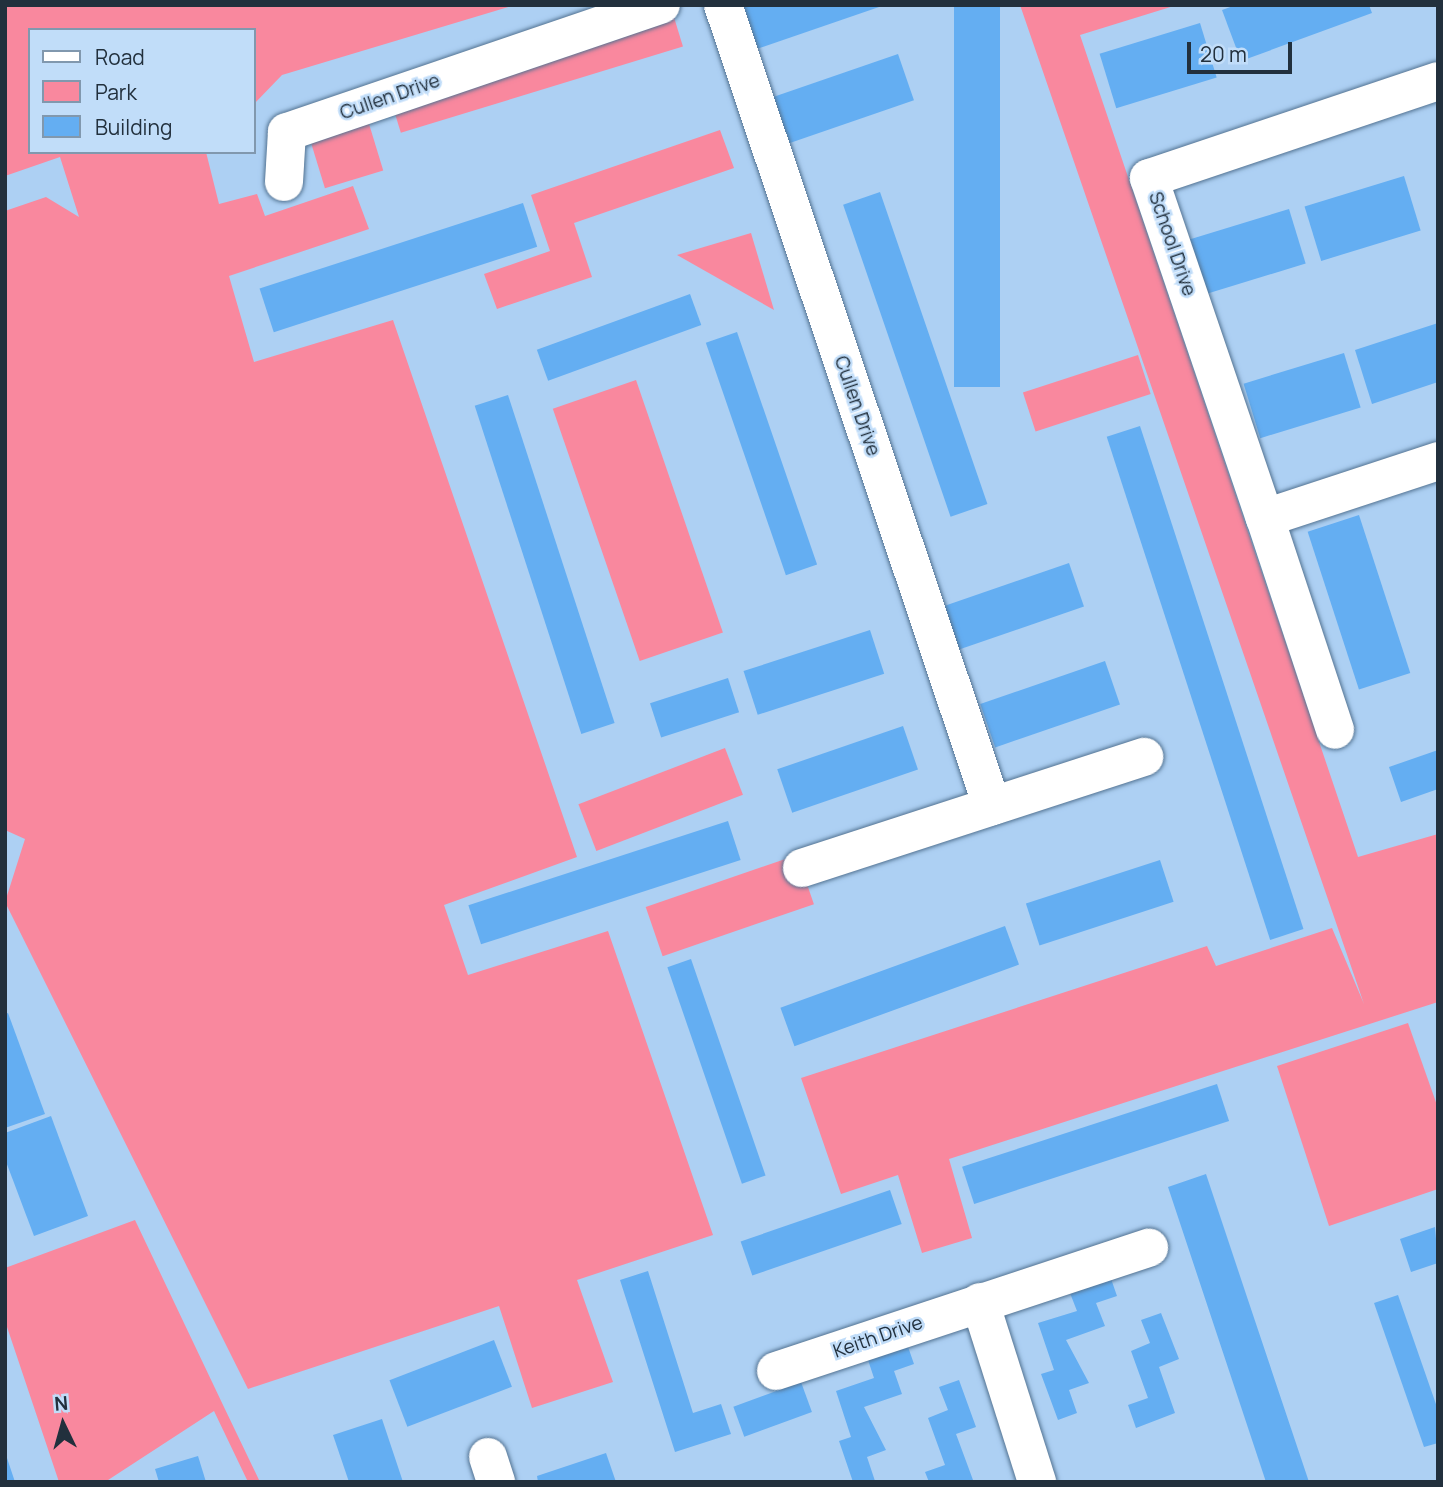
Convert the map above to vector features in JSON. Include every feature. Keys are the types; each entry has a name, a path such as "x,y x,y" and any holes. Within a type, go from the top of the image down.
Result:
{"street":[{"name":"Cullen Drive","path":"284,182 287,132 661,5"},
{"name":"Cullen Drive","path":"723,5 992,806"},
{"name":"School Drive","path":"1335,730 1149,178 1438,81"},
{"path":"1265,518 1438,461"},
{"path":"802,868 1144,757"},
{"name":"Keith Drive","path":"776,1371 1149,1248"},
{"path":"980,1302 1037,1482"}],"green space":[{"path":"5,5 515,5 282,75 256,102 256,28 28,28 28,154 206,154 219,204 257,194 265,216 353,186 369,229 229,276 254,362 393,320 577,857 444,905 468,975 608,931 713,1235 577,1280 613,1382 532,1408 499,1306 248,1389 5,902 25,839 5,830 5,211 46,197 79,217 60,157 5,176"},
{"path":"1020,5 1177,5 1080,35 1358,857 1438,834 1438,1002 949,1159 972,1238 922,1253 898,1175 841,1194 801,1078 1207,946 1216,966 1332,928 1364,1004"},
{"path":"673,14 683,47 401,133 391,100"},
{"path":"366,114 383,170 325,188 308,132"},
{"path":"720,130 734,168 574,223 592,277 497,309 484,274 550,251 531,195"},
{"path":"751,233 774,310 677,255"},
{"path":"1138,355 1151,394 1036,431 1023,392"},
{"path":"636,380 723,632 640,661 553,409"},
{"path":"725,748 743,795 596,851 578,804"},
{"path":"797,855 814,904 663,956 646,907"},
{"path":"1408,1023 1438,1108 1438,1189 1329,1226 1277,1066"},
{"path":"135,1220 260,1482 248,1482 214,1411 105,1482 59,1482 5,1321 5,1268"}],"building":[{"path":"954,5 1000,5 1000,387 954,387"},
{"path":"1236,5 1369,5 1372,13 1241,61 1222,10"},
{"path":"882,6 754,50 739,7"},
{"path":"1200,23 1217,78 1116,108 1100,54"},
{"path":"898,54 914,100 789,143 773,97"},
{"path":"1404,176 1421,231 1321,261 1305,206"},
{"path":"880,192 987,504 951,517 843,205"},
{"path":"523,203 537,247 274,332 260,289"},
{"path":"1289,209 1306,264 1205,294 1189,240"},
{"path":"690,294 701,325 548,381 537,350"},
{"path":"1438,323 1438,382 1372,404 1355,350"},
{"path":"737,332 817,565 786,575 706,343"},
{"path":"1344,353 1361,408 1260,438 1244,384"},
{"path":"508,395 615,723 581,734 475,406"},
{"path":"1140,426 1303,929 1270,940 1107,437"},
{"path":"1359,515 1410,673 1359,690 1308,532"},
{"path":"1069,563 1084,606 959,649 944,606"},
{"path":"870,630 884,674 758,715 744,671"},
{"path":"1105,661 1120,704 995,747 980,704"},
{"path":"728,678 739,712 661,738 650,703"},
{"path":"903,726 918,769 792,813 777,769"},
{"path":"1438,750 1438,789 1401,802 1389,767"},
{"path":"728,821 741,860 481,944 468,905"},
{"path":"1160,860 1174,902 1039,945 1026,904"},
{"path":"1005,926 1019,965 794,1046 780,1008"},
{"path":"691,959 766,1176 742,1184 667,967"},
{"path":"8,1013 45,1114 5,1128 5,1014"},
{"path":"1217,1084 1229,1121 974,1204 962,1167"},
{"path":"51,1116 88,1216 34,1236 5,1159 5,1133"},
{"path":"1206,1174 1309,1482 1266,1482 1168,1187"},
{"path":"890,1190 902,1224 752,1275 741,1241"},
{"path":"1435,1227 1438,1263 1411,1272 1400,1239"},
{"path":"648,1271 693,1413 721,1404 731,1434 675,1452 620,1280"},
{"path":"1109,1273 1117,1296 1096,1303 1105,1326 1066,1340 1089,1383 1069,1390 1077,1413 1058,1420 1041,1374 1054,1370 1038,1323 1077,1311 1068,1288"},
{"path":"1398,1295 1438,1410 1438,1443 1424,1447 1374,1303"},
{"path":"1161,1313 1179,1359 1159,1367 1175,1413 1136,1428 1128,1405 1148,1398 1131,1351 1150,1343 1141,1320"},
{"path":"494,1340 512,1387 407,1427 389,1380"},
{"path":"906,1341 914,1364 894,1371 902,1394 864,1407 886,1450 867,1457 875,1481 853,1482 839,1441 851,1437 836,1391 874,1378 866,1354"},
{"path":"959,1380 976,1427 956,1434 973,1480 929,1482 925,1472 945,1465 928,1418 948,1410 939,1387"},
{"path":"801,1382 812,1412 744,1437 733,1407"},
{"path":"382,1419 403,1482 349,1482 333,1435"},
{"path":"606,1453 616,1482 538,1482 537,1476"},
{"path":"6,1455 15,1482 5,1482"},
{"path":"198,1456 206,1482 159,1482 155,1469"}]}
